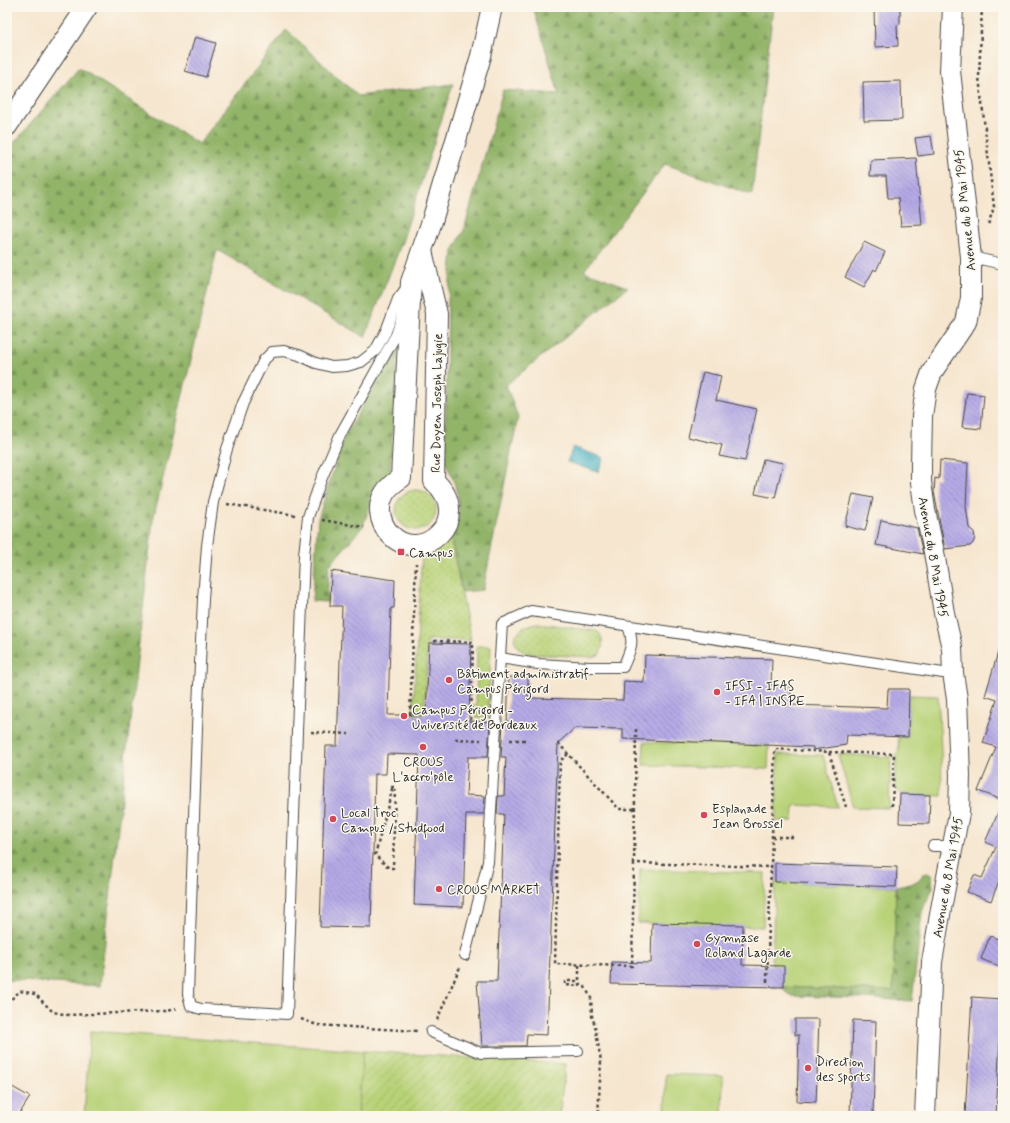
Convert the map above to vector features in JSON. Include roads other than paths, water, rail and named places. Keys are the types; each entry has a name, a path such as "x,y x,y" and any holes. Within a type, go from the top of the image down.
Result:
{"street":[{"path":"7,126 86,7"},
{"path":"411,282 422,251 481,56 492,7"},
{"name":"Avenue du 8 Mai 1945","path":"925,1116 932,962 959,813 960,775 957,699 953,673 952,648 944,613 921,482 922,416 926,389 932,372 966,322 971,298 971,258 950,71 953,7"},
{"name":"Rue Doyen Joseph Lajugie","path":"411,282 401,478 391,485 383,494 380,506 380,518 385,529 394,538 404,543 416,545 437,537 444,529 450,508 442,488 434,481 437,314 422,251"}],"lane":[{"path":"971,258 1003,264"},
{"path":"411,282 404,314 396,335 340,435 321,480 308,517 304,554 287,1014 201,1009 190,1006 188,994 203,599 207,546 213,502 227,449 243,403 264,360 272,352 284,351 299,355 316,363 332,367 348,366 361,362 375,351 386,331 398,299 411,282"},
{"path":"465,955 488,862 502,624 531,611 936,672 953,673"},
{"path":"500,658 538,664 623,667 630,651 632,636 628,626"},
{"path":"933,846 953,846"},
{"path":"432,1032 481,1053 578,1051"}],"water":[{"path":"573,447 604,458 598,472 567,462"}],"place":[{"name":"Campus","path":"401,552"},
{"name":"Bâtiment administratif Campus Périgord","path":"449,680"},
{"name":"IFSI - IFAS - IFA | INSPE","path":"717,692"},
{"name":"Campus Périgord - Université de Bordeaux","path":"404,716"},
{"name":"CROUS L'accro'pôle","path":"423,747"},
{"name":"Esplanade Jean Brossel","path":"704,815"},
{"name":"Local Troc Campus / Studfood","path":"333,819"},
{"name":"CROUS MARKET","path":"439,889"},
{"name":"Gymnase Roland Lagarde","path":"697,944"},
{"name":"Direction des sports","path":"808,1068"}]}
